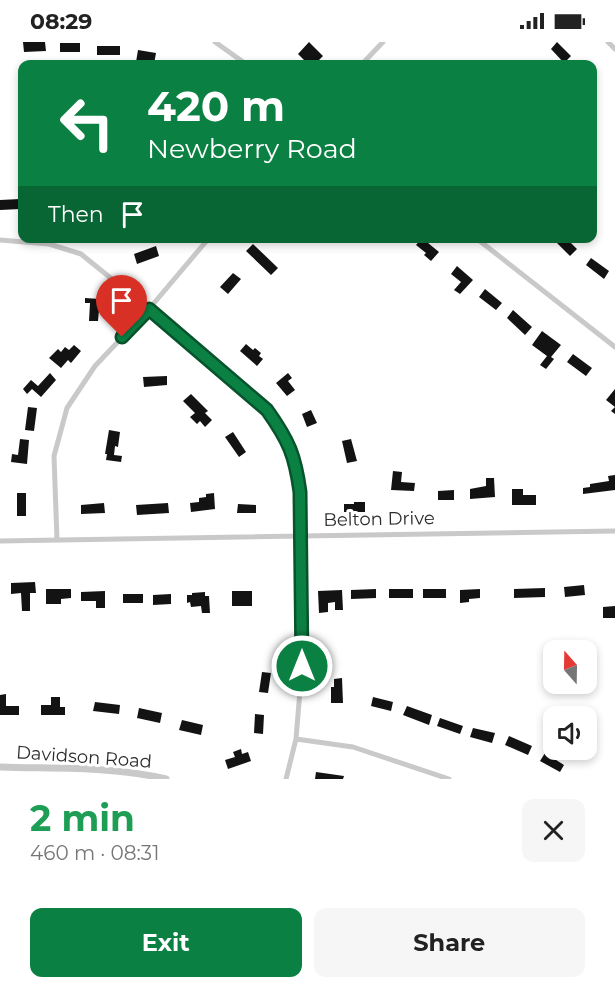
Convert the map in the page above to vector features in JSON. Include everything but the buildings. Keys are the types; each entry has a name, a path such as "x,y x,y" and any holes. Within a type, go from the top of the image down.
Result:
{"street":[{"path":"214,42 240,60"},
{"path":"366,60 383,42"},
{"path":"609,42 615,49"},
{"path":"0,240 18,241"},
{"path":"37,243 49,244 81,254 267,410 290,445 297,468 300,492 302,666 296,739 286,779"},
{"path":"57,540 54,456 68,408 94,366 149,309 205,243"},
{"path":"482,243 615,347"},
{"name":"Belton Drive","path":"0,541 615,531"},
{"path":"296,739 353,747 449,779"},
{"name":"Davidson Road","path":"0,767 129,772 166,779"}],"route":[{"path":"122,337 149,309 267,410 290,445 297,468 300,492 302,666"}]}
